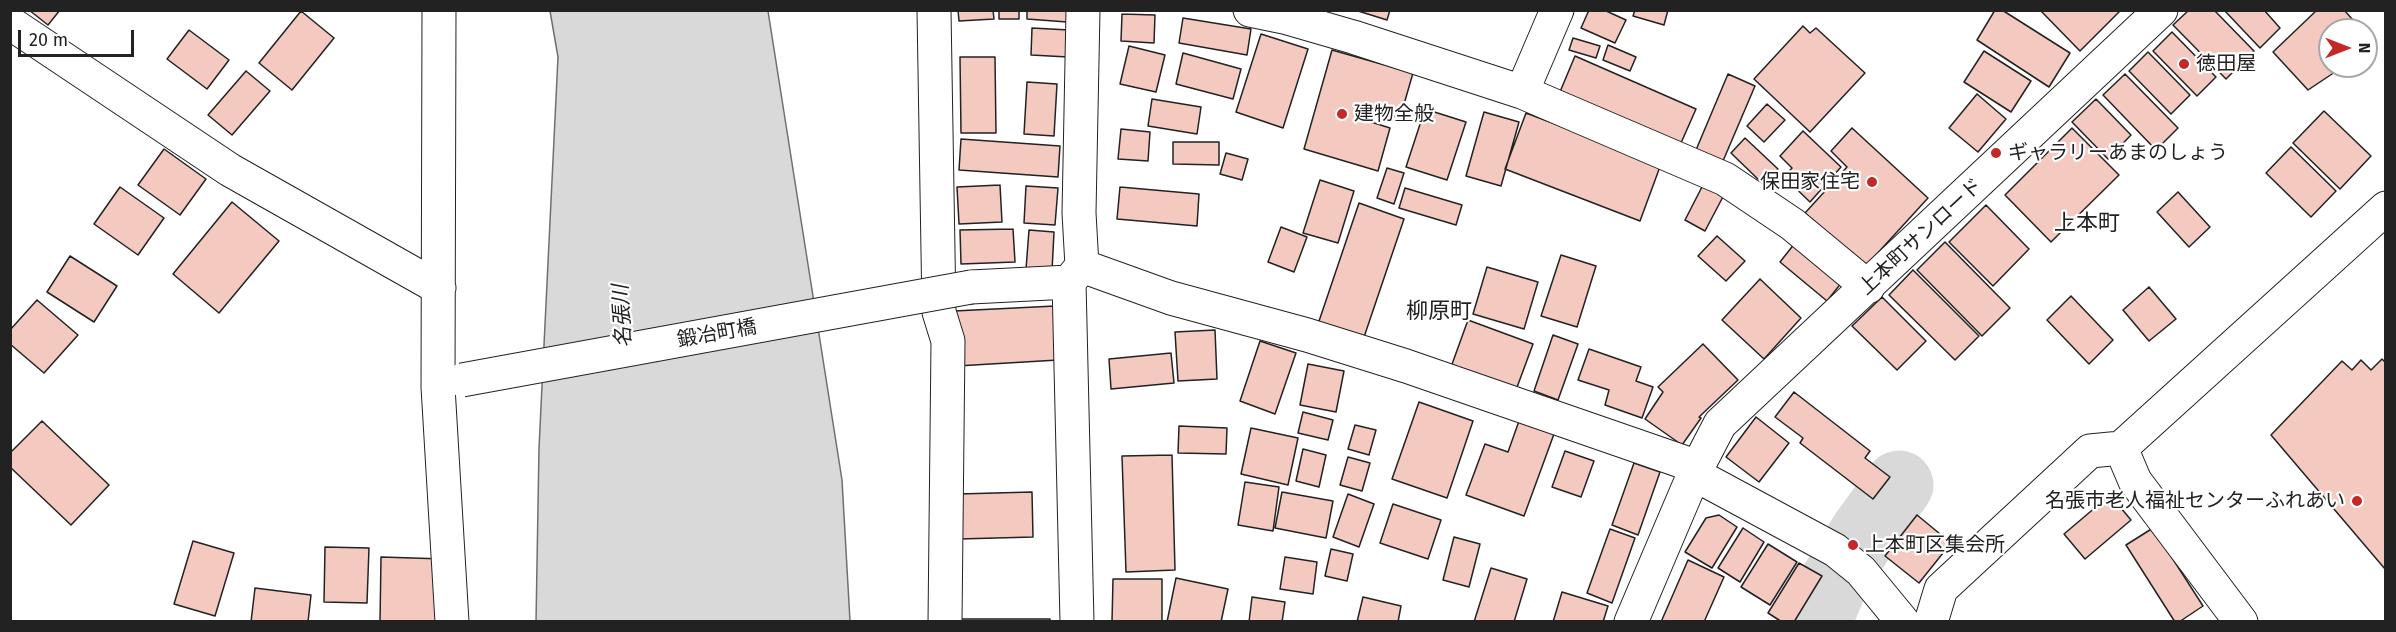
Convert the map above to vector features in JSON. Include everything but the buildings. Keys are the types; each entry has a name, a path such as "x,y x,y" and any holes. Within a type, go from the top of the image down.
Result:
{"street":[{"path":"439,10 440,288 450,384 452,621"},
{"path":"934,10 939,312 948,341 945,621"},
{"path":"1077,621 1075,274 1079,213 1083,10"},
{"path":"1250,10 1284,17 1353,37 1522,92 1725,179 1792,224 1868,287"},
{"path":"1522,92 1557,10"},
{"name":"上本町サンロード","path":"1631,621 1696,470 1720,424 2162,10"},
{"path":"10,23 230,170 440,288"},
{"path":"1931,621 1941,590 2090,451 2121,448 2385,208"},
{"path":"1075,274 1307,335 1406,366 1696,470 1835,550 1861,571 1903,621"},
{"name":"鍛冶町橋","path":"450,384 971,287 1075,274"},
{"path":"2121,448 2135,482 2241,621"}],"water":[{"name":"名張川","path":"550,11 768,11 842,480 850,621 536,622 539,448 558,57"}],"waterway":[{"path":"1817,622 1834,582 1864,533 1899,485"}],"place":[{"name":"徳田屋","path":"2184,64"},
{"name":"建物全般","path":"1342,114"},
{"name":"ギャラリーあまのしょう","path":"1996,153"},
{"name":"保田家住宅","path":"1872,182"},
{"name":"名張市老人福祉センターふれあい","path":"2357,501"},
{"name":"上本町区集会所","path":"1853,545"}],"district":[{"name":"上本町","path":"2087,224"},
{"name":"柳原町","path":"1439,312"}]}
